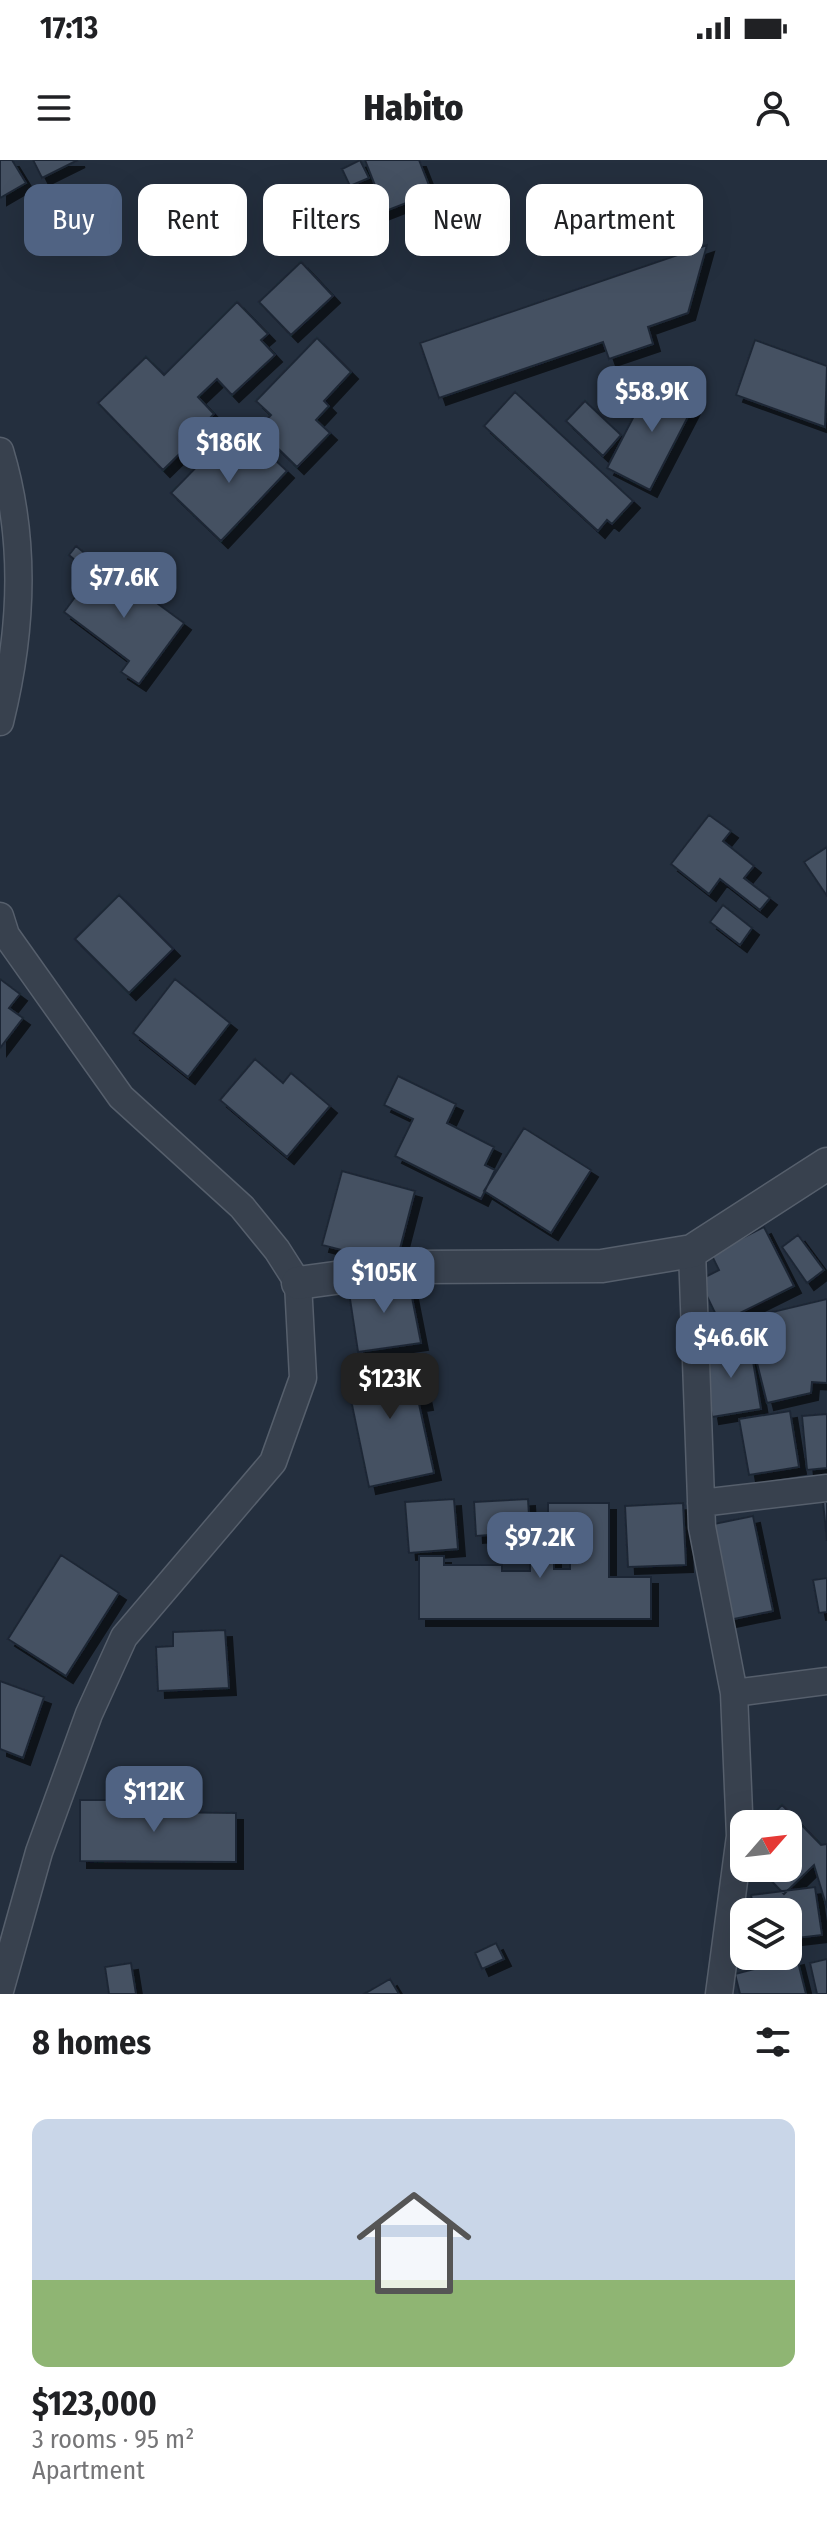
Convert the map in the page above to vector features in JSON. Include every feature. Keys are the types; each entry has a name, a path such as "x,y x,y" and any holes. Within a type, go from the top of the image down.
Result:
{"street":[{"path":"0,451 15,516 19,584 13,667 0,722"},
{"path":"0,916 6,935 121,1097 242,1207 277,1250 298,1283 303,1378 273,1462 124,1637 89,1714 39,1852 0,1991"},
{"path":"298,1283 416,1267 602,1266 692,1251 827,1164"},
{"path":"692,1251 702,1527 734,1693 740,1836 719,1994"},
{"path":"701,1503 827,1488"},
{"path":"734,1693 827,1681"}],"building":[{"path":"0,160 12,160 26,183 0,198"},
{"path":"33,160 78,160 42,178"},
{"path":"360,160 369,178 349,184 342,169"},
{"path":"365,160 419,160 428,184 405,184 405,204 389,210 389,184 374,184"},
{"path":"707,245 688,313 648,327 653,344 609,359 603,342 439,398 420,343 675,256 703,256 703,246"},
{"path":"301,262 333,296 291,335 259,302"},
{"path":"237,302 268,334 261,340 275,355 232,395 217,379 198,397 214,414 203,425 206,428 163,470 98,403 146,357 164,375"},
{"path":"317,338 351,372 324,401 329,406 316,420 330,433 297,467 258,429 271,415 256,401"},
{"path":"755,340 827,366 825,427 736,395"},
{"path":"678,378 694,386 686,403 693,407 650,490 607,468 650,385 669,395"},
{"path":"515,392 633,501 612,524 607,520 598,531 484,426"},
{"path":"585,401 621,435 603,456 566,421"},
{"path":"243,430 287,471 221,541 171,493 209,454 214,460"},
{"path":"76,546 98,564 90,573 69,555"},
{"path":"101,562 184,623 139,684 121,672 129,661 64,612"},
{"path":"709,815 731,831 723,841 754,866 744,878 770,898 760,910 720,879 709,894 671,864"},
{"path":"827,847 827,896 804,862"},
{"path":"119,895 173,949 129,993 75,939"},
{"path":"723,905 752,928 740,945 710,922"},
{"path":"0,979 20,994 9,1008 23,1018 0,1048"},
{"path":"175,979 230,1023 188,1077 133,1033"},
{"path":"255,1059 283,1083 291,1073 330,1106 287,1157 220,1100"},
{"path":"398,1076 456,1104 447,1123 494,1147 485,1165 495,1170 481,1199 395,1156 413,1119 384,1105"},
{"path":"524,1128 591,1170 551,1233 484,1191"},
{"path":"342,1171 415,1191 396,1264 322,1245"},
{"path":"764,1227 794,1286 720,1323 699,1280 719,1270 711,1254"},
{"path":"798,1235 824,1270 807,1283 782,1247"},
{"path":"408,1277 421,1343 358,1352 348,1286"},
{"path":"827,1299 827,1383 812,1382 811,1393 767,1403 754,1351 770,1342 764,1314"},
{"path":"750,1343 761,1409 712,1417 701,1352"},
{"path":"416,1356 426,1403 419,1404 434,1473 369,1487 345,1371"},
{"path":"790,1411 799,1467 749,1475 739,1419"},
{"path":"827,1414 827,1468 807,1470 802,1416"},
{"path":"454,1499 458,1549 409,1553 405,1502"},
{"path":"528,1499 530,1532 476,1536 474,1502"},
{"path":"823,1502 827,1502 827,1541"},
{"path":"548,1503 609,1503 609,1577 651,1577 651,1619 419,1619 419,1556 444,1556 444,1565 502,1565 502,1571 530,1571 530,1556 554,1556 554,1569 570,1569 570,1534 548,1534"},
{"path":"683,1503 686,1565 628,1567 625,1506"},
{"path":"753,1516 773,1611 729,1620 709,1525"},
{"path":"61,1555 119,1593 66,1676 8,1639"},
{"path":"827,1578 827,1612 819,1613 813,1580"},
{"path":"225,1630 229,1688 158,1691 156,1647 173,1646 173,1632"},
{"path":"0,1681 44,1697 23,1758 0,1749"},
{"path":"80,1800 158,1800 158,1812 236,1813 236,1862 80,1861"},
{"path":"802,1826 821,1845 827,1844 827,1908 814,1865 802,1877"},
{"path":"772,1882 796,1882 784,1894"},
{"path":"815,1887 822,1935 802,1937 802,1898 752,1898 751,1895"},
{"path":"496,1943 504,1959 482,1969 475,1953"},
{"path":"827,1959 827,1994 817,1994 810,1963"},
{"path":"131,1963 136,1994 109,1994 105,1967"},
{"path":"750,1970 800,1970 806,1994 740,1994 735,1974"},
{"path":"390,1979 399,1994 364,1994"}]}
